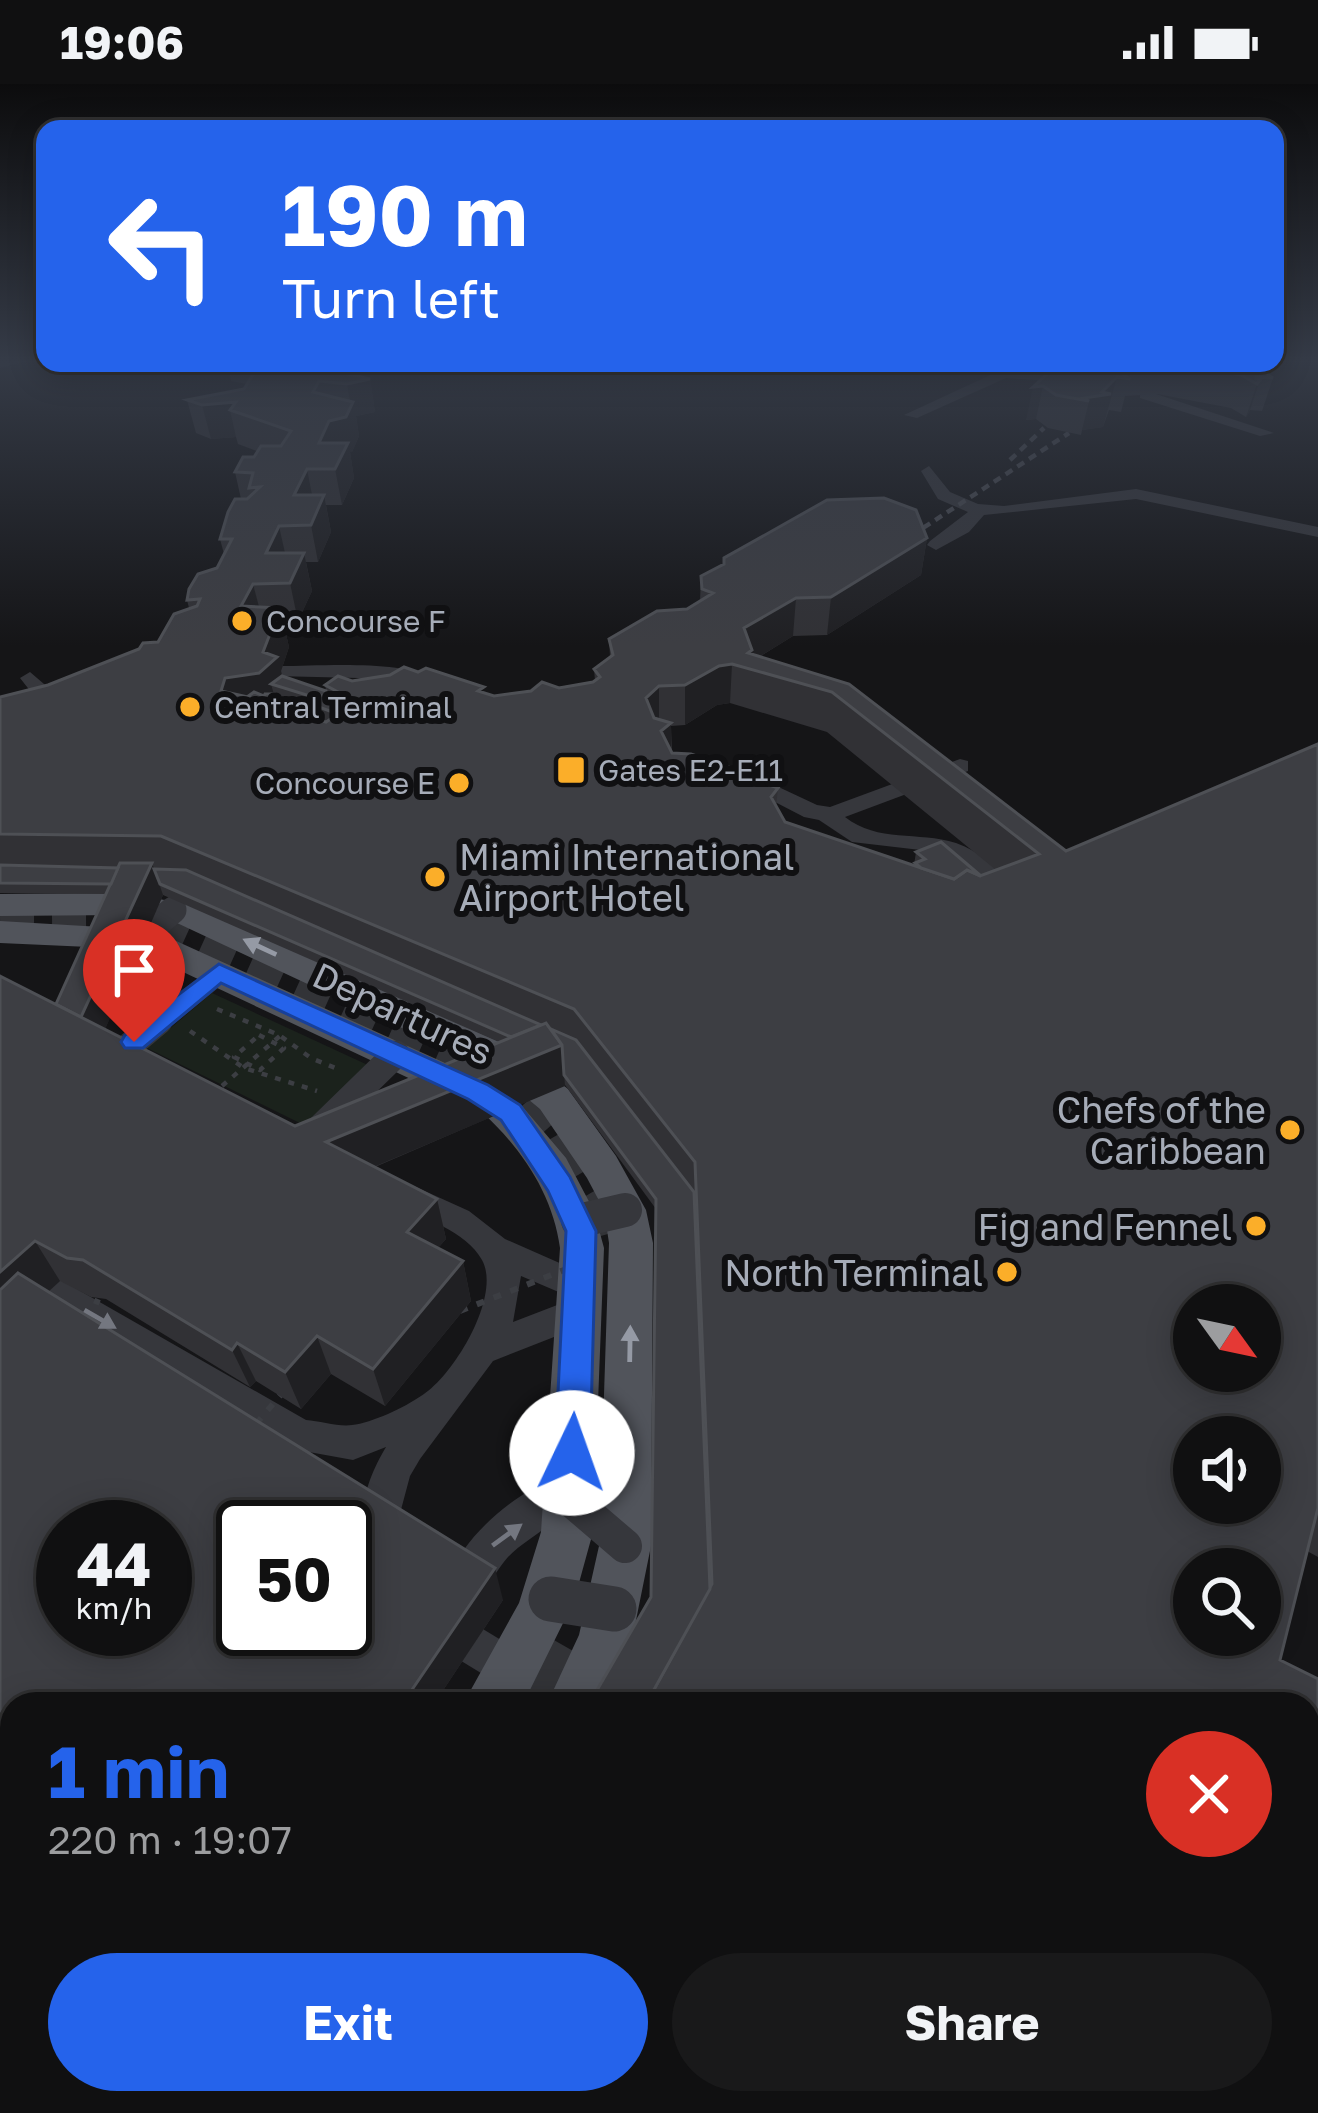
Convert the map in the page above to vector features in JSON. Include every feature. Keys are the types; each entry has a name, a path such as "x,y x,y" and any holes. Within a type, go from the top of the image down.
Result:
{"main road":[{"name":"Departures","path":"0,905 121,904 172,910 521,1069 529,1137 578,1221 582,1268 562,1498 563,1556 551,1599 501,1688"},
{"name":"Departures","path":"0,932 140,938 219,972 369,1080 525,1098 602,1166 625,1210 631,1243 641,1413 640,1559 580,1692"}],"lane":[{"path":"928,471 948,498 979,510 1136,494 1318,532"},
{"path":"920,508 948,498"},
{"path":"936,544 963,528 979,510"},
{"path":"281,672 358,672 429,680"},
{"path":"30,678 50,700 73,705 37,723"},
{"path":"828,815 960,766"},
{"path":"716,770 828,815 866,842 927,844 958,853 1017,899"},
{"path":"140,938 172,910"},
{"path":"152,1066 98,1058 161,1019 219,972"},
{"path":"290,1157 369,1080"},
{"path":"273,1128 333,1158"},
{"path":"372,1178 438,1223 566,1290 482,1349 394,1469 380,1523"},
{"path":"578,1221 625,1210"},
{"path":"482,1349 505,1287 493,1249"},
{"path":"4,1250 271,1442 353,1443 436,1407"},
{"path":"468,1578 495,1542 562,1498 640,1559"},
{"path":"551,1599 614,1609"},
{"path":"473,1644 501,1688"}],"path":[{"path":"190,1031 217,1009 279,1035 311,1058 369,1080"},
{"path":"161,1019 212,1041 221,1055 255,1072 369,1080"},
{"path":"222,1086 289,1028"},
{"path":"259,1035 284,1048 260,1070 247,1064 234,1057 259,1035"},
{"path":"82,1335 106,1282"},
{"path":"454,1314 566,1290"},
{"path":"271,1442 296,1377"}],"shaded area":[{"path":"212,993 370,1066 308,1127 147,1048"}],"building":[{"name":"North Terminal","path":"243,457 341,457 335,469 307,469 294,495 324,495 311,525 279,526 266,553 304,553 290,583 253,584 241,606 280,608 263,652 277,657 259,673 225,678 221,691 262,700 265,694 274,694 271,702 262,702 258,716 326,722 338,714 305,702 340,693 325,685 338,676 352,681 390,675 404,667 418,672 426,668 484,687 478,691 494,696 531,691 542,682 559,688 593,682 600,677 594,669 613,655 609,639 657,611 687,609 713,593 702,589 701,576 724,564 724,558 827,500 884,498 916,510 927,538 831,597 796,598 744,628 752,650 748,653 849,684 1066,851 1318,744 1318,1508 1281,1656 1280,1660 1318,1679 1318,1692 653,1692 712,1584 695,1162 574,1009 161,836 0,834 0,697 48,685 139,649 143,643 158,642 174,614 197,606 200,599 187,600 189,589 198,574 217,568 232,539 220,539 228,512 235,499 247,499 260,487 249,488 253,473 235,472","holes":["732,664 832,692 1039,854 980,876 967,870 954,879 785,822 771,797 778,788 764,779 691,754 672,753 661,731 671,723 654,718 646,698 659,686 685,685"]},
{"path":"282,676 327,695 313,697 271,684"},
{"path":"276,700 307,711 308,717 279,711"},
{"path":"941,842 981,876 967,870 954,879 915,863 925,859 916,852"},
{"path":"120,863 152,863 81,1017 56,1004"},
{"path":"0,865 118,868 111,884 0,883"},
{"path":"154,869 186,870 541,1025 511,1037 160,884"},
{"path":"0,976 295,1126 546,1023 562,1045 326,1142 437,1199 407,1232 463,1261 373,1369 317,1336 285,1372 237,1343 232,1350 83,1260 67,1258 35,1241 0,1272"},
{"path":"551,1029 576,1040 694,1192 710,1589 653,1692 596,1692 651,1597 656,1199 564,1075 562,1045"},
{"path":"18,1273 495,1568 410,1692 0,1692 0,1290"}],"tunnel":[{"path":"0,916 113,915 169,925 510,1079 562,1137"},
{"path":"559,1134 598,1201 610,1243"},
{"path":"552,1692 578,1646"}],"railway":[{"path":"1010,460 1014,457"},
{"path":"900,543 1033,457"}],"place":[{"name":"Concourse F","path":"242,621"},
{"name":"Central Terminal","path":"190,707"},
{"name":"Gates E2-E11","path":"571,770"},
{"name":"Concourse E","path":"459,783"},
{"name":"Miami International Airport Hotel","path":"435,877"},
{"name":"Chefs of the Caribbean","path":"1290,1130"},
{"name":"Fig and Fennel","path":"1256,1226"},
{"name":"North Terminal","path":"1007,1272"}],"route":[{"path":"134,1042 219,972 478,1092 510,1113 560,1186 581,1231 572,1453"}]}
